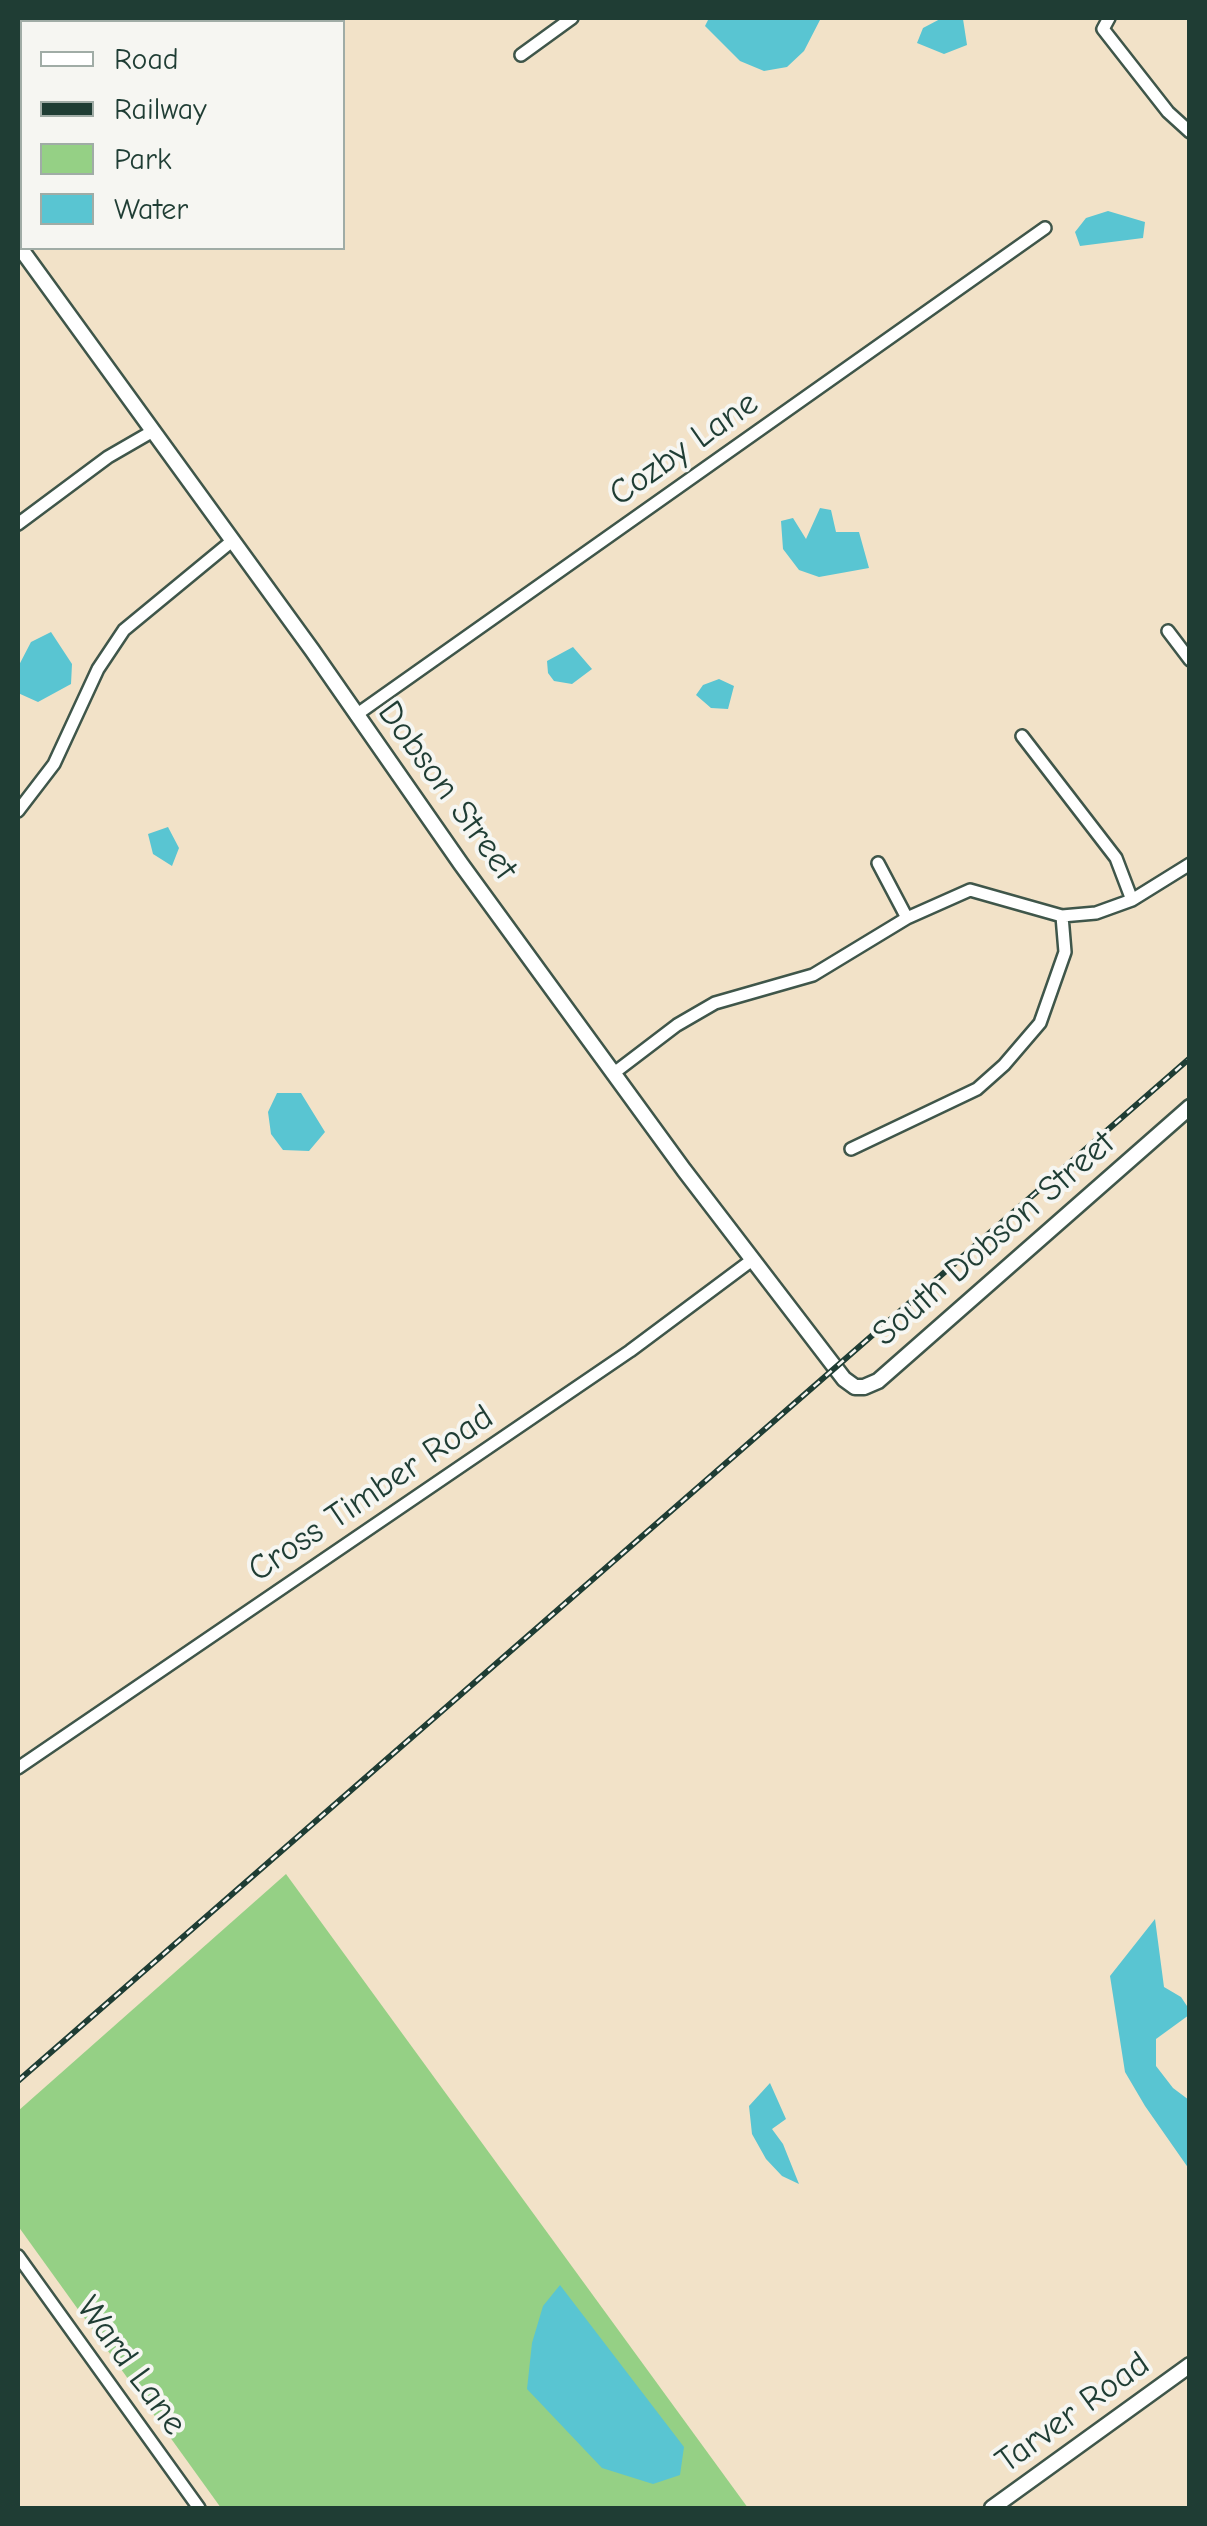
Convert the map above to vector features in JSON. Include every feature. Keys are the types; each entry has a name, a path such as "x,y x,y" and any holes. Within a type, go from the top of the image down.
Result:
{"street":[{"path":"521,54 572,18"},
{"path":"1108,18 1103,30 1168,112 1190,132"},
{"name":"Cozby Lane","path":"356,715 1045,228"},
{"name":"Dobson Street","path":"22,250 614,1073 834,1368"},
{"path":"18,524 108,456 152,431"},
{"path":"18,812 54,764 98,669 124,630 232,542"},
{"path":"1168,631 1190,660"},
{"path":"1022,736 1116,858 1132,900"},
{"path":"878,863 907,918"},
{"path":"614,1073 678,1025 716,1003 813,975 907,918 970,890 1062,916 1096,913 1132,900 1190,864"},
{"path":"851,1149 977,1089 1004,1065 1040,1022 1065,952 1062,916"},
{"name":"South Dobson Street","path":"834,1368 855,1387 878,1380 1190,1107"},
{"name":"Cross Timber Road","path":"18,1768 630,1351 752,1260"},
{"name":"Ward Lane","path":"18,2256 199,2508"},
{"name":"Tarver Road","path":"992,2508 1190,2366"}],"green space":[{"path":"36,18 333,18 330,20"},
{"path":"286,1874 748,2508 221,2508 18,2226 18,2111"}],"water":[{"path":"709,18 821,18 804,51 787,67 764,71 740,61 705,26"},
{"path":"942,18 963,19 967,45 944,54 917,43 923,28"},
{"path":"1108,211 1145,222 1143,238 1080,246 1075,232 1086,218"},
{"path":"820,508 831,510 836,532 859,532 869,568 819,577 799,570 783,549 781,521 793,518 806,539"},
{"path":"51,632 72,664 71,684 38,702 18,693 18,667 31,642"},
{"path":"573,647 592,669 572,684 554,681 548,673 547,661"},
{"path":"719,679 734,686 728,709 711,708 696,695 703,685"},
{"path":"168,827 179,848 172,866 153,854 148,834"},
{"path":"277,1093 301,1093 325,1132 309,1151 283,1150 271,1134 268,1112"},
{"path":"1155,1919 1164,1987 1181,1997 1189,2009 1189,2015 1156,2039 1156,2066 1173,2088 1189,2100 1189,2169 1125,2072 1110,1976"},
{"path":"770,2083 786,2119 772,2129 783,2144 799,2184 782,2176 766,2159 752,2134 749,2106"},
{"path":"560,2285 684,2447 680,2475 653,2484 602,2468 527,2389 532,2343 543,2306"}],"railway":[{"path":"18,2081 1190,1058"}]}
